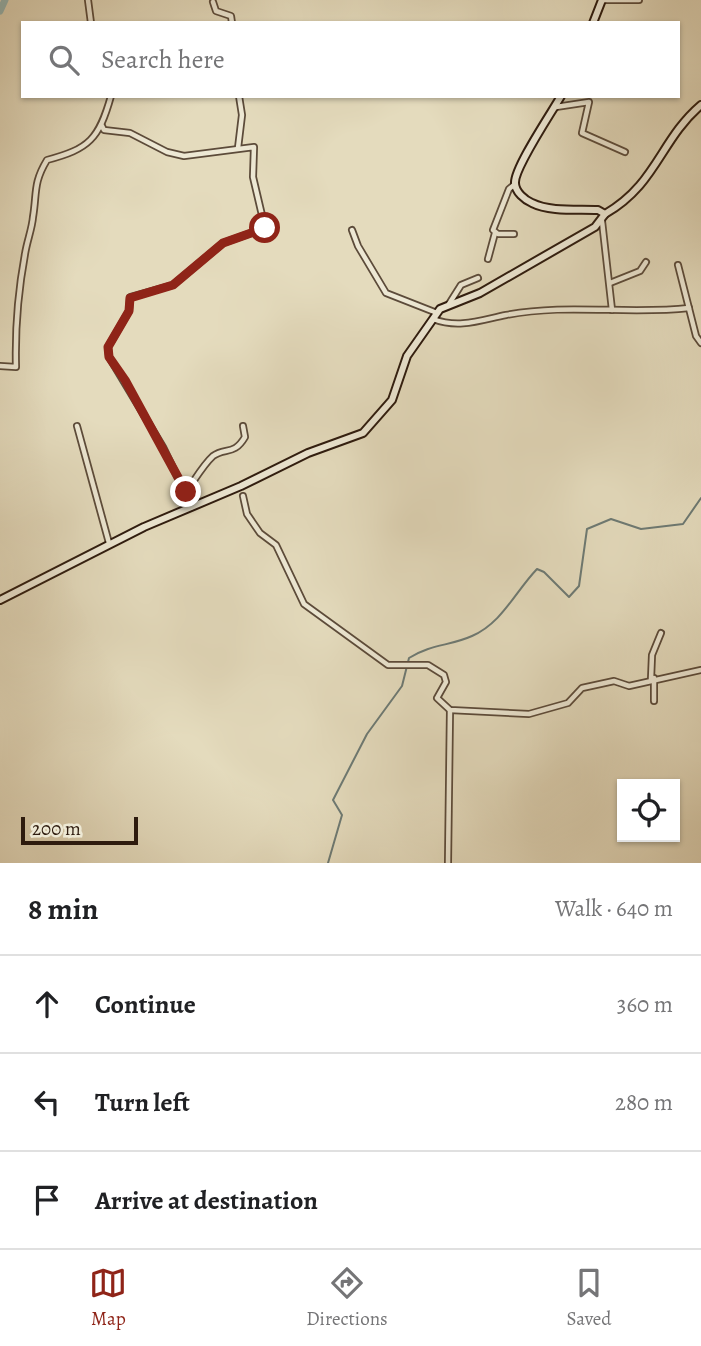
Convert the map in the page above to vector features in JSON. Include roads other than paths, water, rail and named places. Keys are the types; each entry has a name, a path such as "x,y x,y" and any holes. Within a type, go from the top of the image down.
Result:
{"street":[{"path":"88,0 91,21"},
{"path":"594,21 602,0 639,0"},
{"path":"213,2 216,11 231,16 232,21"},
{"path":"0,366 16,367 15,326 25,252 34,216 33,192 39,173 47,160 86,146 102,126 110,98"},
{"path":"238,149 242,115 239,98"},
{"path":"488,259 495,233 493,228 509,189 515,184 526,155 560,98"},
{"path":"555,107 589,102 582,133 625,152"},
{"path":"0,600 108,543 192,507 242,491 308,453 363,433 392,400 407,356 435,316 449,305 488,289 626,202 642,186 677,132 701,105"},
{"path":"102,126 104,130 130,133 167,152 184,156 254,147 253,177 265,228 223,243 173,285 130,298 129,311 108,347 109,357 125,380 192,507"},
{"path":"515,184 520,194 533,204 597,210 604,217 612,311"},
{"path":"352,230 358,246 386,293 458,324 540,310 640,313 689,308"},
{"path":"495,233 514,234"},
{"path":"610,283 640,271 646,262"},
{"path":"678,265 696,336 701,343"},
{"path":"449,305 461,285 478,278"},
{"path":"77,426 108,543"},
{"path":"186,492 214,456 229,453 244,439 243,426"},
{"path":"242,491 248,517 260,533 276,545 304,604 388,665 400,668 428,665 444,675 446,682 437,698 450,710 529,714 568,703 582,688 614,681 629,685 701,670"},
{"path":"654,702 652,655 661,633"},
{"path":"448,863 450,710"}],"waterway":[{"path":"0,11 5,0"},
{"path":"328,863 342,815 333,800 367,734 402,686 409,658 483,630 500,615 537,569 544,572 569,597 579,586 587,529 611,519 641,529 683,524 701,498"}]}
